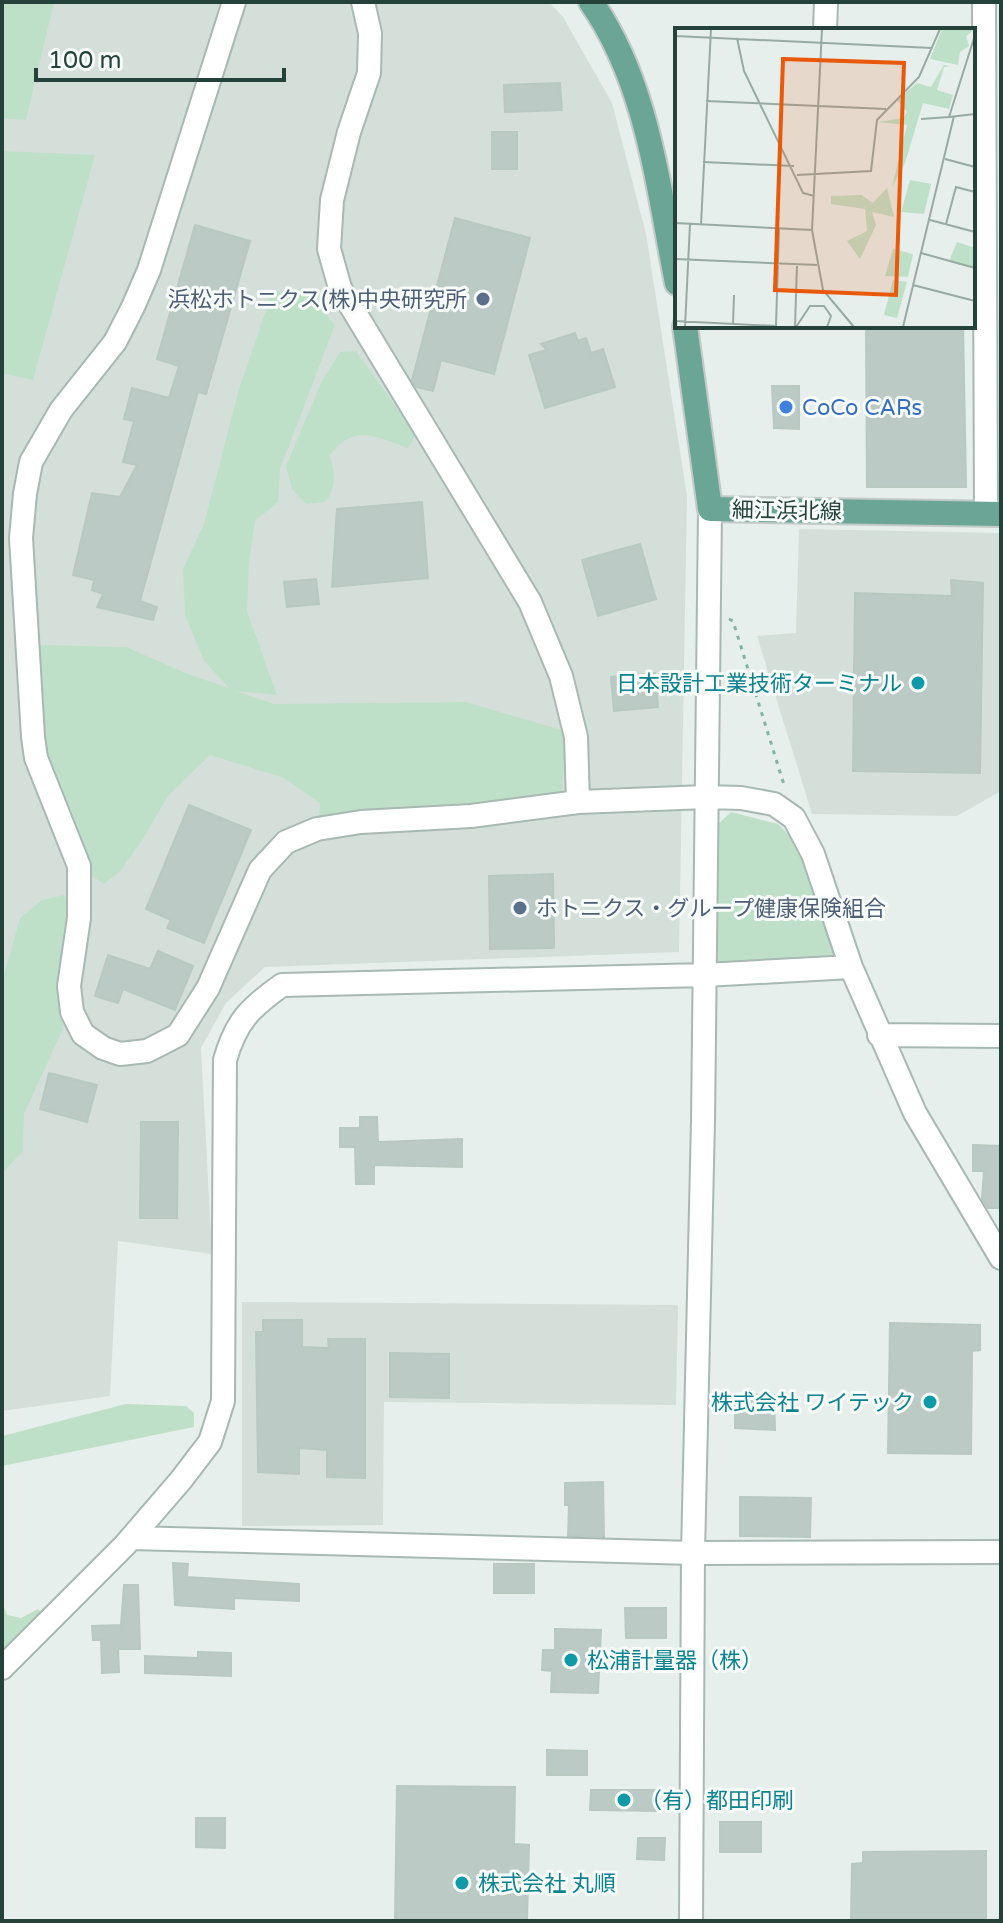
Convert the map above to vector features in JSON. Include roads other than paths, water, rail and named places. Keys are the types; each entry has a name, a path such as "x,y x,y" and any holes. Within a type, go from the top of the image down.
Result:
{"main road":[{"path":"591,2 605,21 639,100 671,222 675,263"},
{"name":"細江浜北線","path":"685,328 710,509 993,514"}],"street":[{"path":"234,2 149,270 115,342 42,439 31,462 25,494 21,538 33,737 36,758 79,866 79,918 69,986 72,1012 83,1034 103,1048 120,1054 147,1051 178,1035 208,988 260,870 286,842 317,829 361,822 471,816 578,802 706,797 741,798 774,804 794,818 813,854 851,967 915,1113 1001,1258"},
{"path":"363,2 370,33 369,73 349,132 332,200 329,249 340,288 530,602 561,676 576,737 578,802"},
{"path":"825,28 826,2"},
{"path":"984,2 993,514"},
{"path":"691,1921 693,1553 705,975 710,509"},
{"path":"2,1668 131,1538 210,1442 223,1401 225,1060 232,1035 243,1018 282,985 705,975 851,967"},
{"path":"879,1035 1001,1036"},
{"path":"131,1538 693,1553 1001,1552"}],"place":[{"name":"浜松ホトニクス(株)中央研究所","path":"483,299"},
{"name":"CoCo CARs","path":"786,407"},
{"name":"日本設計工業技術ターミナル","path":"918,683"},
{"name":"ホトニクス・グループ健康保険組合","path":"520,908"},
{"name":"株式会社 ワイテック","path":"930,1402"},
{"name":"松浦計量器（株）","path":"571,1660"},
{"name":"（有）都田印刷","path":"624,1800"},
{"name":"株式会社 丸順","path":"462,1883"}]}
